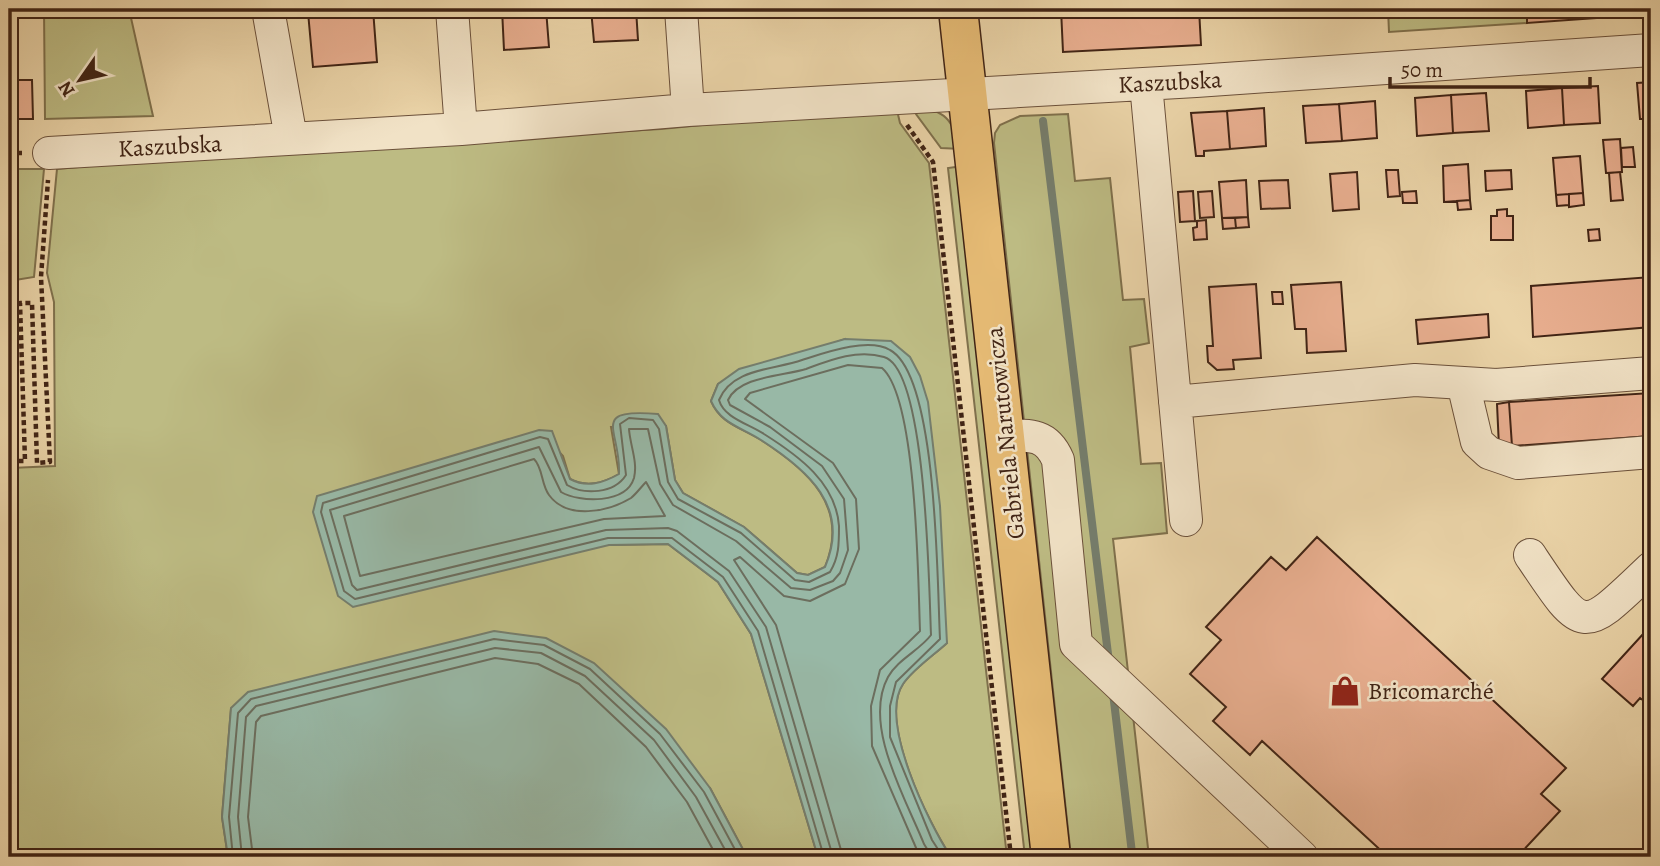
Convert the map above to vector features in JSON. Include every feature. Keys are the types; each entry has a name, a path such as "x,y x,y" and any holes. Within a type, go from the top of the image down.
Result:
{"main road":[{"name":"Gabriela Narutowicza","path":"958,9 1051,857"}],"street":[{"path":"268,9 291,138"},
{"path":"452,9 461,129"},
{"path":"681,9 688,110"},
{"name":"Kaszubska","path":"49,153 461,129 688,110 1146,84 1651,50"},
{"path":"1146,84 1186,520"},
{"path":"1175,402 1415,380 1496,385 1651,373"},
{"path":"1463,383 1470,422 1477,442 1503,460 1518,463 1651,452"},
{"path":"1005,436 1038,436 1047,441 1058,460 1076,644 1302,857"},
{"path":"1530,555 1563,604 1577,617 1594,618 1610,607 1651,568"}],"path":[{"path":"904,121 933,162 1011,857"},
{"path":"9,409 13,409 15,461 25,461 20,303 32,303 37,463 51,463 41,277 49,153"},
{"path":"9,341 12,398"}],"shaded area":[{"path":"44,9 129,9 153,116 45,119"},
{"path":"1388,9 1527,9 1527,23 1389,32"},
{"path":"914,105 946,118 961,149 941,148 916,114"},
{"path":"896,106 900,123 929,163 1007,857 951,857 909,772 901,746 897,701 907,678 947,643 845,339 718,384 711,401 720,415 794,464 820,492 828,508 832,526 831,545 825,567 808,575 797,573 744,527 683,493 675,480 666,426 611,427 619,474 589,484 570,479 563,456 539,430 609,545 668,544 718,582 751,634 818,857 747,857 710,788 231,709 222,817 228,857 9,857 9,438 11,468 55,466 54,302 47,273 57,169 210,155 661,129"},
{"path":"1068,114 1075,181 1110,178 1123,300 1144,299 1149,343 1130,347 1141,464 1161,463 1167,533 1113,539 1149,857 1071,857 994,143 995,133 1000,125 1020,116"},
{"path":"963,166 1038,857 1025,857 948,168"},
{"path":"14,169 44,169 34,277 9,281 9,196 15,195"}],"water":[{"path":"845,339 891,341 910,357 920,376 928,402 940,506 947,643 903,684 897,701 897,722 909,772 951,857 818,857 751,634 718,582 668,544 609,545 353,607 338,596 313,512 317,496 539,430 552,431 570,479 589,484 601,482 619,474 613,425 615,419 636,413 658,414 666,426 675,480 683,493 744,527 797,573 808,575 825,567 832,546 833,526 829,508 820,492 794,464 720,415 711,401 718,384 739,369"},
{"path":"494,631 546,638 594,663 666,729 710,788 747,857 228,857 222,817 231,708 248,692"}],"building":[{"path":"9,9 12,9 13,16 13,61 9,61"},
{"path":"373,9 377,62 313,67 308,12"},
{"path":"502,9 546,9 549,47 504,50"},
{"path":"591,9 636,9 638,40 594,42"},
{"path":"1061,9 1199,9 1201,45 1063,52"},
{"path":"1336,9 1370,9 1370,12 1337,14"},
{"path":"1527,9 1610,9 1610,17 1527,23"},
{"path":"9,80 32,80 33,119 9,119"},
{"path":"1651,82 1651,119 1640,119 1637,83"},
{"path":"1598,86 1600,123 1564,125 1562,88"},
{"path":"1562,88 1564,125 1528,128 1526,91"},
{"path":"1486,93 1489,131 1453,133 1451,95"},
{"path":"1451,95 1453,133 1417,136 1415,98"},
{"path":"1375,101 1377,138 1342,141 1339,104"},
{"path":"1339,104 1342,141 1306,143 1303,106"},
{"path":"1264,108 1266,146 1230,149 1227,111"},
{"path":"1227,111 1230,149 1204,151 1204,156 1196,156 1191,113"},
{"path":"1620,139 1622,172 1606,173 1603,140"},
{"path":"1633,147 1635,167 1622,167 1621,148"},
{"path":"1580,156 1583,193 1556,195 1553,158"},
{"path":"1468,164 1470,200 1444,202 1443,166"},
{"path":"1386,170 1398,170 1400,196 1388,197"},
{"path":"1511,170 1512,189 1486,191 1485,171"},
{"path":"1357,172 1359,209 1333,211 1330,174"},
{"path":"1620,172 1623,200 1611,201 1609,173"},
{"path":"1246,180 1248,217 1222,218 1219,182"},
{"path":"1288,180 1290,208 1261,209 1259,181"},
{"path":"1193,191 1195,221 1180,222 1178,192"},
{"path":"1212,191 1214,217 1200,218 1198,192"},
{"path":"1416,191 1417,203 1403,203 1402,192"},
{"path":"1583,193 1584,205 1569,207 1569,194"},
{"path":"1569,194 1569,205 1557,206 1556,195"},
{"path":"1470,200 1471,209 1458,210 1457,201"},
{"path":"1507,209 1507,216 1513,216 1513,240 1491,240 1491,216 1497,216 1497,210"},
{"path":"1248,217 1249,227 1236,228 1235,218"},
{"path":"1222,218 1235,218 1236,228 1223,229"},
{"path":"1206,220 1207,239 1194,240 1193,228 1197,227 1197,221"},
{"path":"1599,229 1600,240 1589,241 1588,230"},
{"path":"1651,277 1651,327 1533,337 1531,286"},
{"path":"1341,282 1346,351 1307,353 1306,329 1295,329 1291,285"},
{"path":"1256,284 1261,358 1233,360 1234,369 1217,370 1208,362 1207,346 1213,346 1209,287"},
{"path":"1272,292 1282,292 1283,304 1273,304"},
{"path":"1488,314 1489,337 1418,344 1416,320"},
{"path":"1651,393 1651,436 1512,446 1509,402"},
{"path":"1509,402 1512,446 1499,447 1497,404"},
{"name":"Bricomarché","path":"1317,537 1566,768 1541,794 1560,811 1517,857 1388,857 1262,741 1250,755 1213,721 1226,707 1190,674 1221,640 1206,627 1271,557 1286,570"},
{"path":"1651,632 1651,694 1644,701 1640,698 1633,706 1602,679 1644,633 1647,636"}],"waterway":[{"path":"1043,121 1109,662"},
{"path":"1113,693 1132,853"}],"place":[{"name":"Bricomarché","path":"1345,691"}]}
